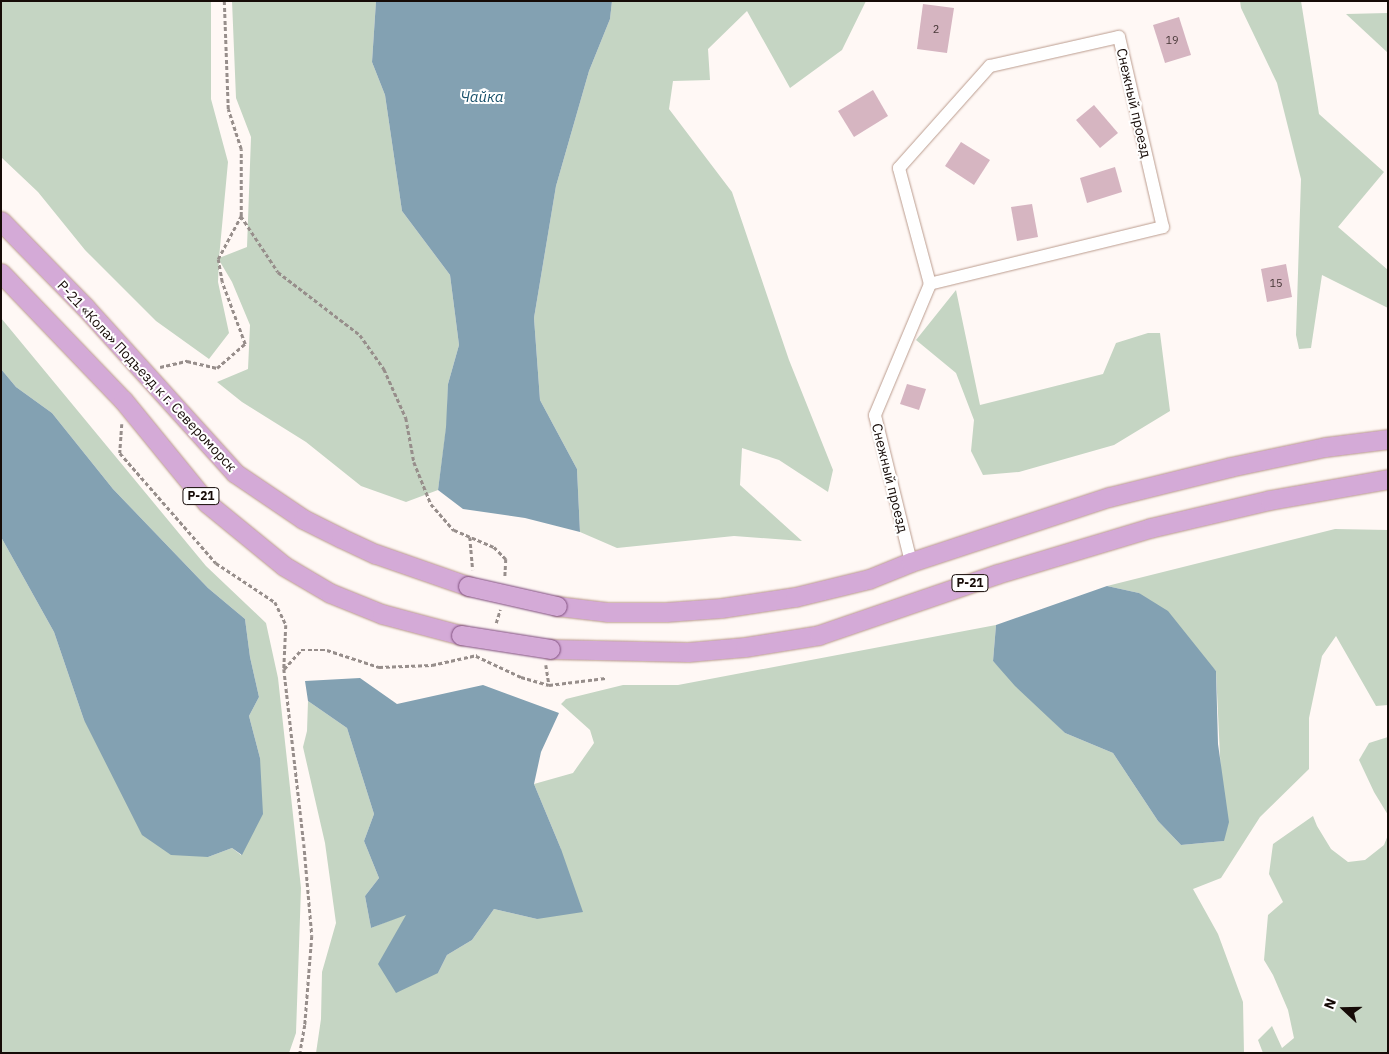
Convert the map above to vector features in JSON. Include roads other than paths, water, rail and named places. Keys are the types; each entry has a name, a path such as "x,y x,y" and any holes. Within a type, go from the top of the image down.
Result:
{"main road":[{"name":"Р-21 «Кола» Подъезд к г. Североморск","path":"1,221 86,307 142,372 235,473 303,519 376,554 472,587 557,606 607,612 666,612 721,608 795,597 869,579 911,562 1109,497 1230,467 1306,451 1388,439"},
{"name":"Р-21","path":"1,273 123,400 207,503 284,566 330,593 382,614 461,635 550,649 688,652 745,647 819,635 997,574 1150,528 1270,500 1388,479"}],"street":[{"name":"Снежный проезд","path":"911,562 875,415 930,284 899,168 990,66 1119,37 1163,227 930,284"}],"water":[{"name":"Чайка","path":"376,1 612,1 610,19 589,71 556,186 534,318 540,400 577,469 580,532 525,518 463,509 438,490 446,427 448,384 459,345 450,275 402,211 385,95 372,62"},
{"path":"1,369 16,387 52,413 113,489 208,588 245,619 250,657 259,697 249,716 260,758 263,814 242,855 232,848 208,857 171,855 142,835 84,720 54,632 1,537"},
{"path":"1107,586 1139,593 1168,611 1216,671 1218,744 1229,822 1224,841 1181,845 1158,821 1113,753 1065,733 1015,686 993,661 996,625"},
{"path":"360,678 397,704 483,685 559,713 541,752 534,784 561,849 583,912 537,919 494,909 472,940 447,955 438,973 396,993 378,964 406,915 371,928 365,896 379,878 364,841 374,814 347,728 308,701 305,681"}]}
